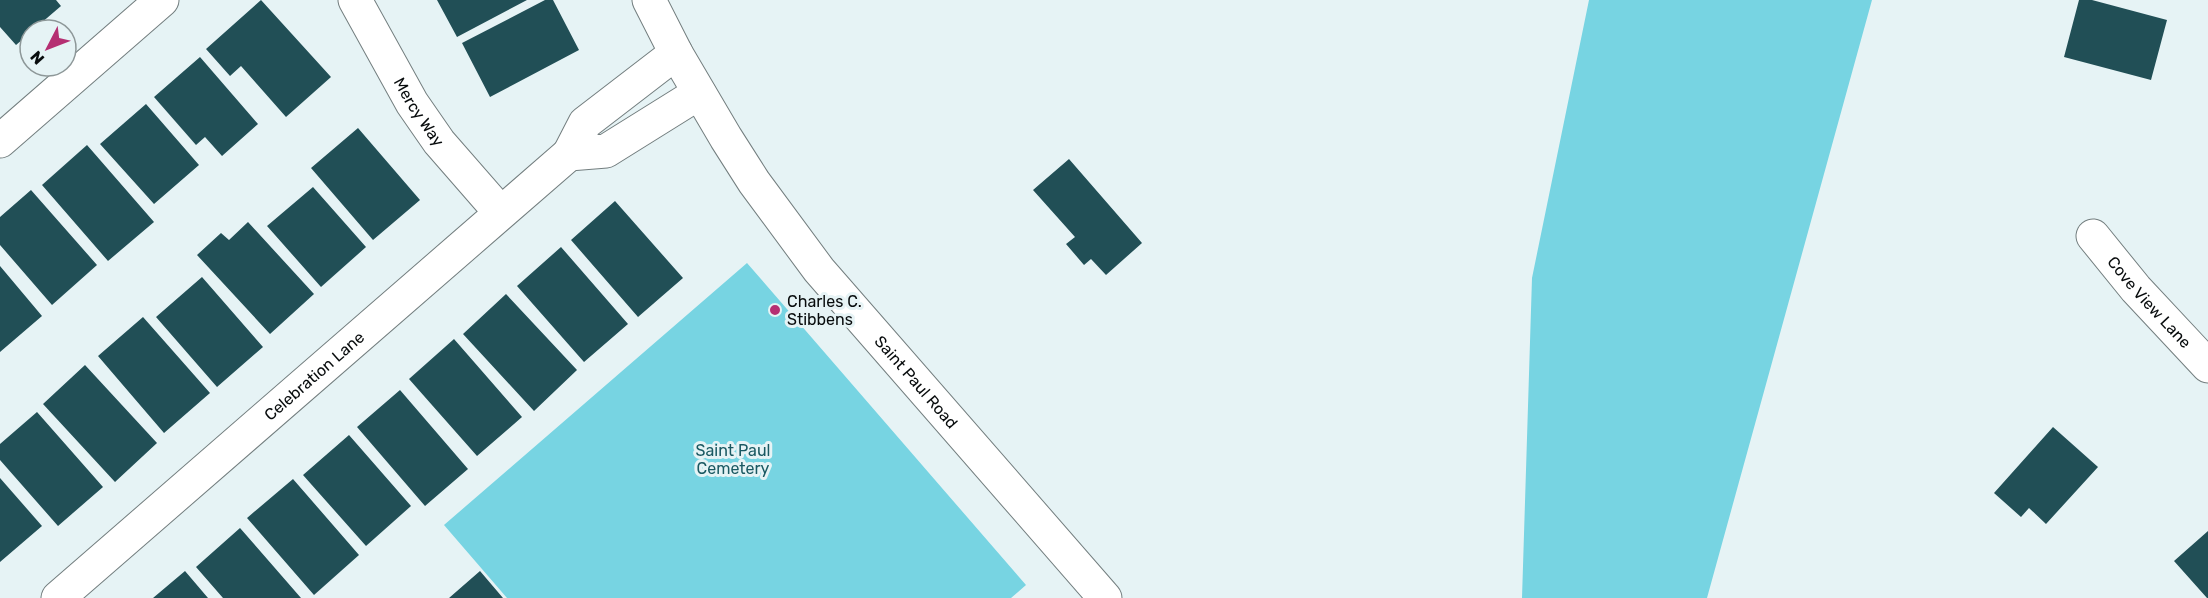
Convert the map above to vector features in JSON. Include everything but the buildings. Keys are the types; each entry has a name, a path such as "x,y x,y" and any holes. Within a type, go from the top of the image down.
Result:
{"street":[{"path":"0,141 162,0"},
{"name":"Mercy Way","path":"355,0 412,104 439,142 500,212"},
{"name":"Saint Paul Road","path":"649,0 699,93 754,182 819,270 1105,598"},
{"name":"Celebration Lane","path":"58,598 569,154 585,123 676,53"},
{"path":"569,154 606,151 699,93"},
{"name":"Cove View Lane","path":"2093,236 2136,289 2208,366"}],"green space":[{"path":"1589,0 1872,0 1707,598 1522,598 1532,278"},
{"name":"Saint Paul Cemetery","path":"747,263 1026,585 1011,598 507,598 444,525"}],"place":[{"name":"Charles C. Stibbens","path":"775,310"}]}
